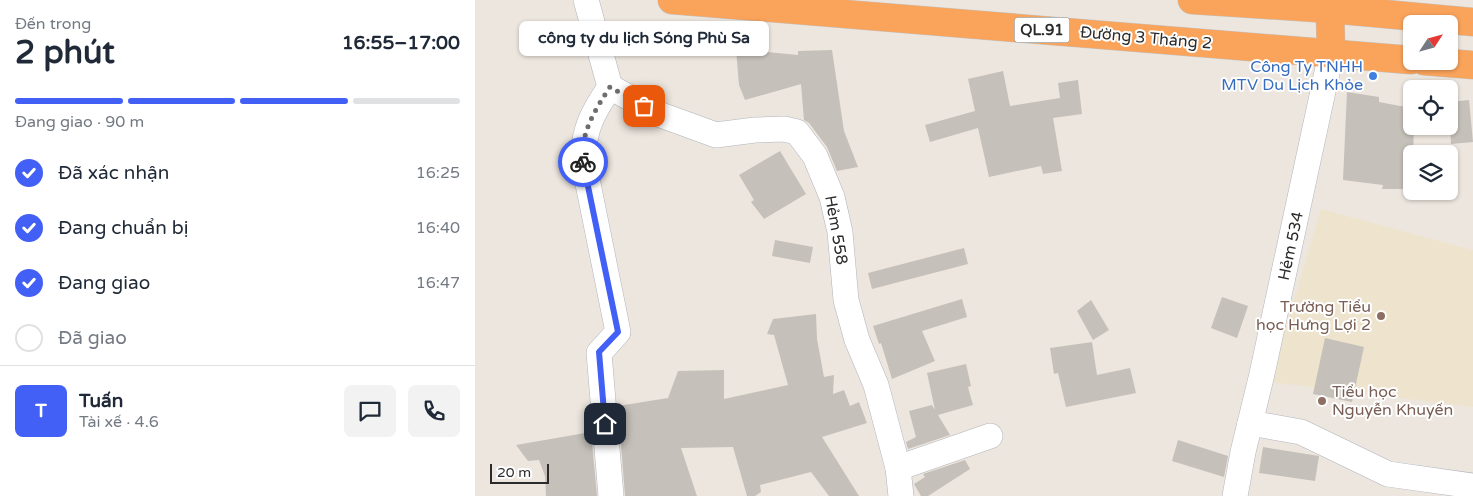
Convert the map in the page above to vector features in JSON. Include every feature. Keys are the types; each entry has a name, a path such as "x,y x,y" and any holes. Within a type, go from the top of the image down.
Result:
{"highway":[{"name":"Đường 3 Tháng 2","path":"672,0 1403,59"},
{"path":"1192,0 1331,9 1473,22"},
{"path":"1242,46 1244,4"},
{"path":"1331,9 1331,54"},
{"path":"1458,64 1473,65"}],"street":[{"path":"586,0 610,87 591,118 583,142 583,159 618,332 599,352 611,496"},
{"name":"Hẻm 534","path":"1235,496 1243,452 1293,235 1331,54"},
{"name":"Hẻm 558","path":"610,87 661,115 716,135 755,130 784,129 797,132 815,156 831,197 839,232 846,300 857,340 876,385 898,468 901,496"},
{"path":"1250,423 1301,432 1388,474 1473,486"},
{"path":"898,468 990,436"}],"shaded area":[{"name":"Trường Tiểu học Hưng Lợi 2","path":"1321,209 1473,250 1473,407 1270,382"}],"building":[{"path":"736,49 798,55 798,51 832,50 844,131 858,167 837,171 827,147 809,123 804,120 801,84 745,100 739,85"},
{"path":"1003,71 1010,106 1060,98 1058,83 1078,80 1082,114 1053,118 1062,171 1043,174 1041,166 989,177 978,128 930,142 925,125 975,111 968,79"},
{"path":"1347,92 1379,97 1379,102 1403,106 1403,135 1414,135 1413,145 1403,145 1403,189 1382,189 1383,185 1343,180"},
{"path":"1469,100 1473,142 1451,144 1451,135 1458,135 1458,101"},
{"path":"780,151 806,194 764,219 751,202 754,200 739,175"},
{"path":"775,240 813,247 810,263 772,256"},
{"path":"964,248 968,264 872,289 868,273"},
{"path":"1222,297 1248,306 1237,338 1211,328"},
{"path":"962,299 967,317 922,331 935,361 892,379 881,343 879,344 873,326"},
{"path":"1091,300 1109,330 1093,340 1077,311"},
{"path":"816,314 817,339 824,377 834,375 833,394 844,390 850,406 859,402 867,423 822,437 859,496 829,496 811,472 760,485 761,492 755,496 747,496 733,447 681,448 697,496 625,496 618,406 668,398 678,371 724,370 724,399 788,385 774,335 767,334 773,319"},
{"path":"1325,338 1364,347 1352,402 1313,394"},
{"path":"1092,342 1097,375 1130,368 1136,393 1066,407 1058,373 1054,374 1050,348"},
{"path":"966,364 971,386 968,387 973,405 938,415 950,435 908,449 906,442 916,437 909,411 932,405 935,410 927,373"},
{"path":"591,432 597,496 546,496 545,476 539,460 528,461 516,445"},
{"path":"1178,440 1228,456 1224,477 1172,461"},
{"path":"1263,447 1319,456 1315,481 1259,473"},
{"path":"965,460 970,469 928,496 921,496 914,484 925,477 923,474"}],"way so far":[{"path":"583,162 583,142 587,129 597,107 610,87 644,106"}],"place":[{"name":"Công Ty TNHH MTV Du Lịch Khỏe","path":"1373,76"},
{"name":"công ty du lịch Sóng Phù Sa","path":"644,106"},
{"name":"Trường Tiểu học Hưng Lợi 2","path":"1381,316"},
{"name":"Tiểu học Nguyễn Khuyến","path":"1322,401"}],"route":[{"path":"583,162 618,332 599,352 605,424"}]}
